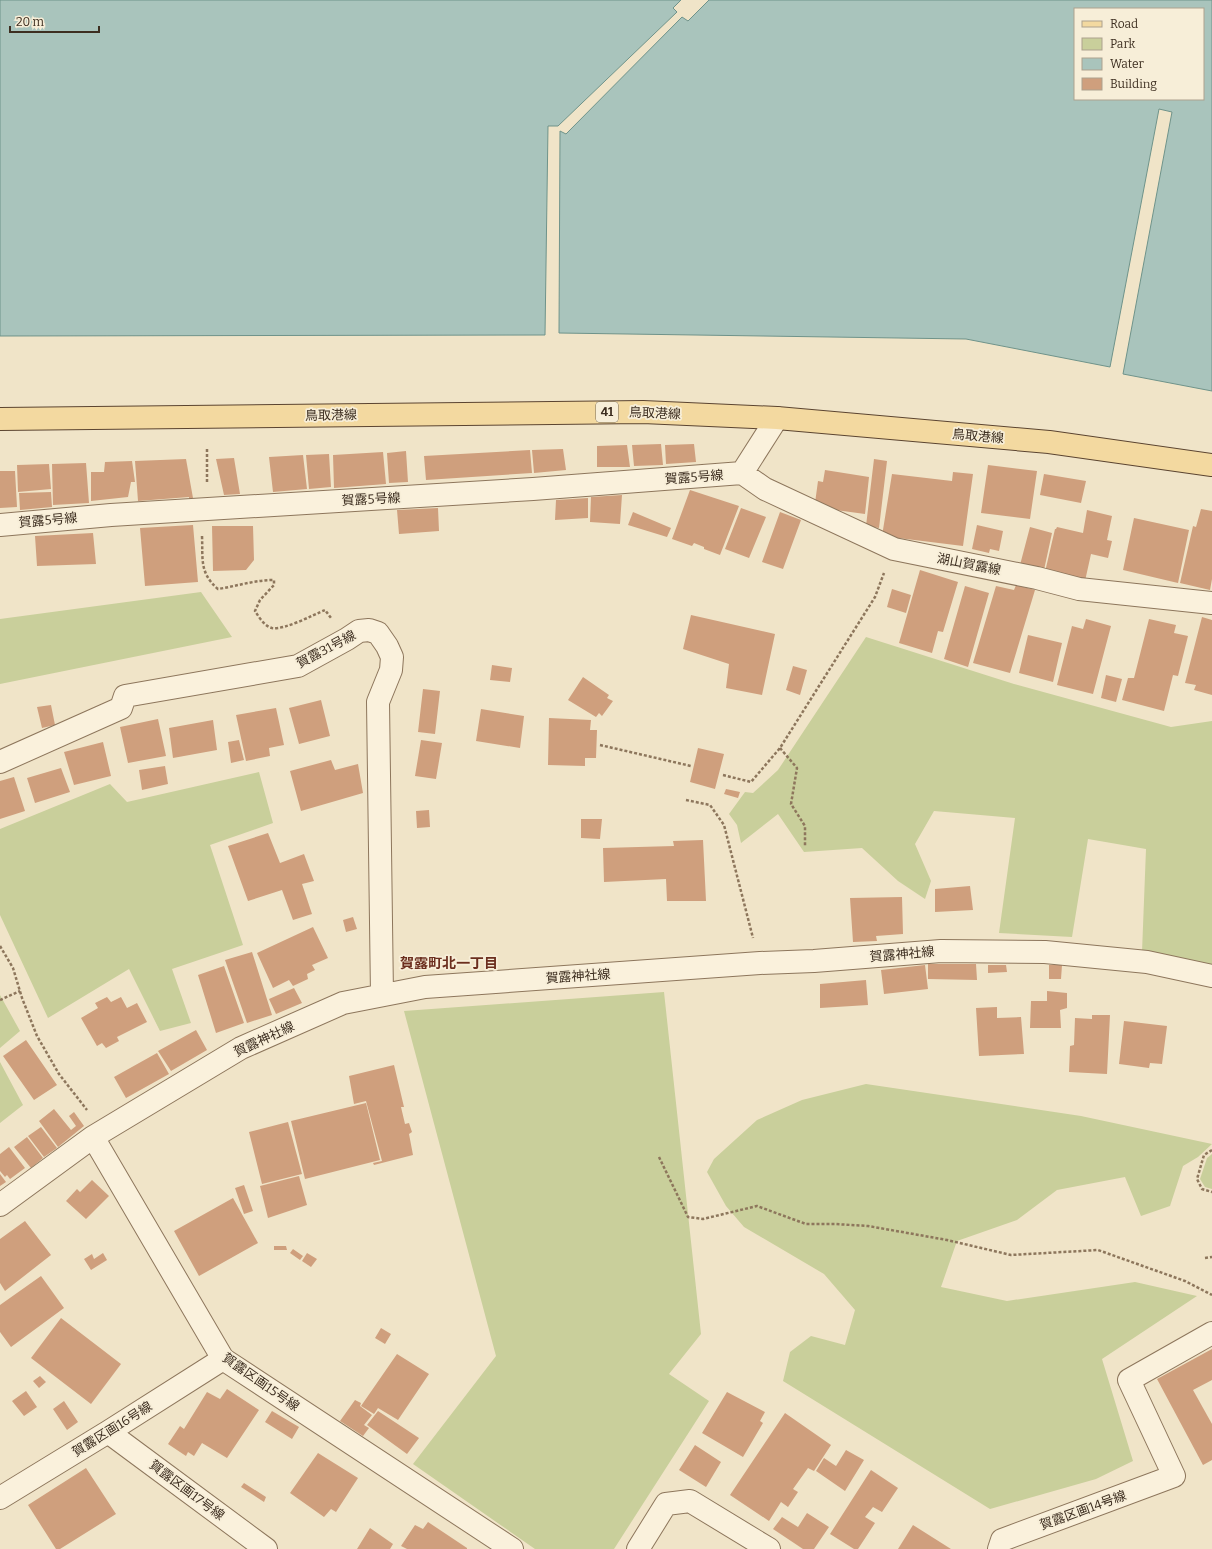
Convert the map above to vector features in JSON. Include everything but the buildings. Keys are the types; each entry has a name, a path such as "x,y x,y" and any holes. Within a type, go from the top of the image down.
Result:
{"main road":[{"name":"鳥取港線","path":"0,419 635,412 777,418 1049,442 1212,465"}],"street":[{"path":"742,473 777,418"},
{"name":"賀露5号線","path":"0,525 111,514 533,489 742,473"},
{"name":"湖山賀露線","path":"742,473 765,489 894,550 1036,578 1079,589 1212,603"},
{"name":"賀露31号線","path":"0,762 121,708 125,696 298,666 359,631 369,630 378,633 387,646 392,657 391,670 378,702 382,995"},
{"name":"賀露神社線","path":"0,1205 98,1134 241,1048 343,1003 425,986 760,963 814,961 941,950 1045,952 1147,962 1212,976"},
{"name":"賀露区画15号線","path":"98,1134 223,1359 512,1549"},
{"name":"賀露区画14号線","path":"998,1549 1002,1540 1174,1476 1129,1380 1212,1333"},
{"name":"賀露区画16号線","path":"0,1498 223,1359"},
{"name":"賀露区画17号線","path":"108,1432 266,1549"},
{"path":"638,1549 666,1504 690,1501 769,1549"}],"path":[{"path":"207,447 204,509 204,573 210,582 218,589 262,580 274,580 274,585 260,600 255,611 262,622 272,628 285,627 325,610 347,639"},
{"path":"723,775 751,782 780,748 875,597 894,550"},
{"path":"600,745 691,766"},
{"path":"780,748 797,768 791,804 805,826 805,846"},
{"path":"686,800 710,805 724,825 760,963"},
{"path":"0,946 13,968 36,1036 98,1134"},
{"path":"0,1000 20,990"},
{"path":"1212,1150 1204,1155 1197,1179 1202,1189 1212,1192"},
{"path":"659,1157 688,1217 703,1219 757,1206 806,1224 868,1226 947,1240 1011,1256 1098,1250 1185,1281 1212,1294"},
{"path":"1205,1258 1212,1257"}],"green space":[{"path":"201,592 232,637 0,684 0,619"},
{"path":"866,637 1014,684 1171,727 1212,721 1212,965 1142,952 1146,849 1088,839 1072,937 999,933 1015,818 934,811 915,844 931,881 925,899 898,881 862,848 804,852 778,814 741,843 737,825 729,814 745,792 753,793 778,770"},
{"path":"259,772 273,823 210,845 243,945 172,969 191,1023 160,1031 129,969 48,1018 0,915 0,829 110,784 127,802"},
{"path":"664,992 701,1334 669,1374 709,1401 614,1549 535,1549 413,1464 496,1356 404,1011"},
{"path":"0,995 20,1031 0,1048"},
{"path":"0,1062 23,1105 0,1123"},
{"path":"866,1084 1081,1116 1212,1144 1198,1157 1183,1166 1170,1206 1141,1216 1125,1177 1057,1190 1017,1220 957,1241 941,1287 1007,1301 1135,1282 1197,1296 1102,1359 1133,1461 1096,1479 990,1509 783,1381 790,1352 811,1336 845,1345 855,1310 824,1274 744,1227 726,1206 707,1172 714,1159 757,1120 802,1100"},
{"path":"1212,1154 1212,1189 1205,1187 1200,1179 1207,1158"}],"water":[{"path":"0,0 681,0 673,8 677,12 558,126 548,126 545,335 0,336"},
{"path":"709,0 1212,0 1212,391 1123,374 1172,112 1159,109 1110,367 966,339 559,333 560,131 566,134 682,17 688,21"}],"district":[{"name":"賀露町北一丁目","path":"449,963"}]}
